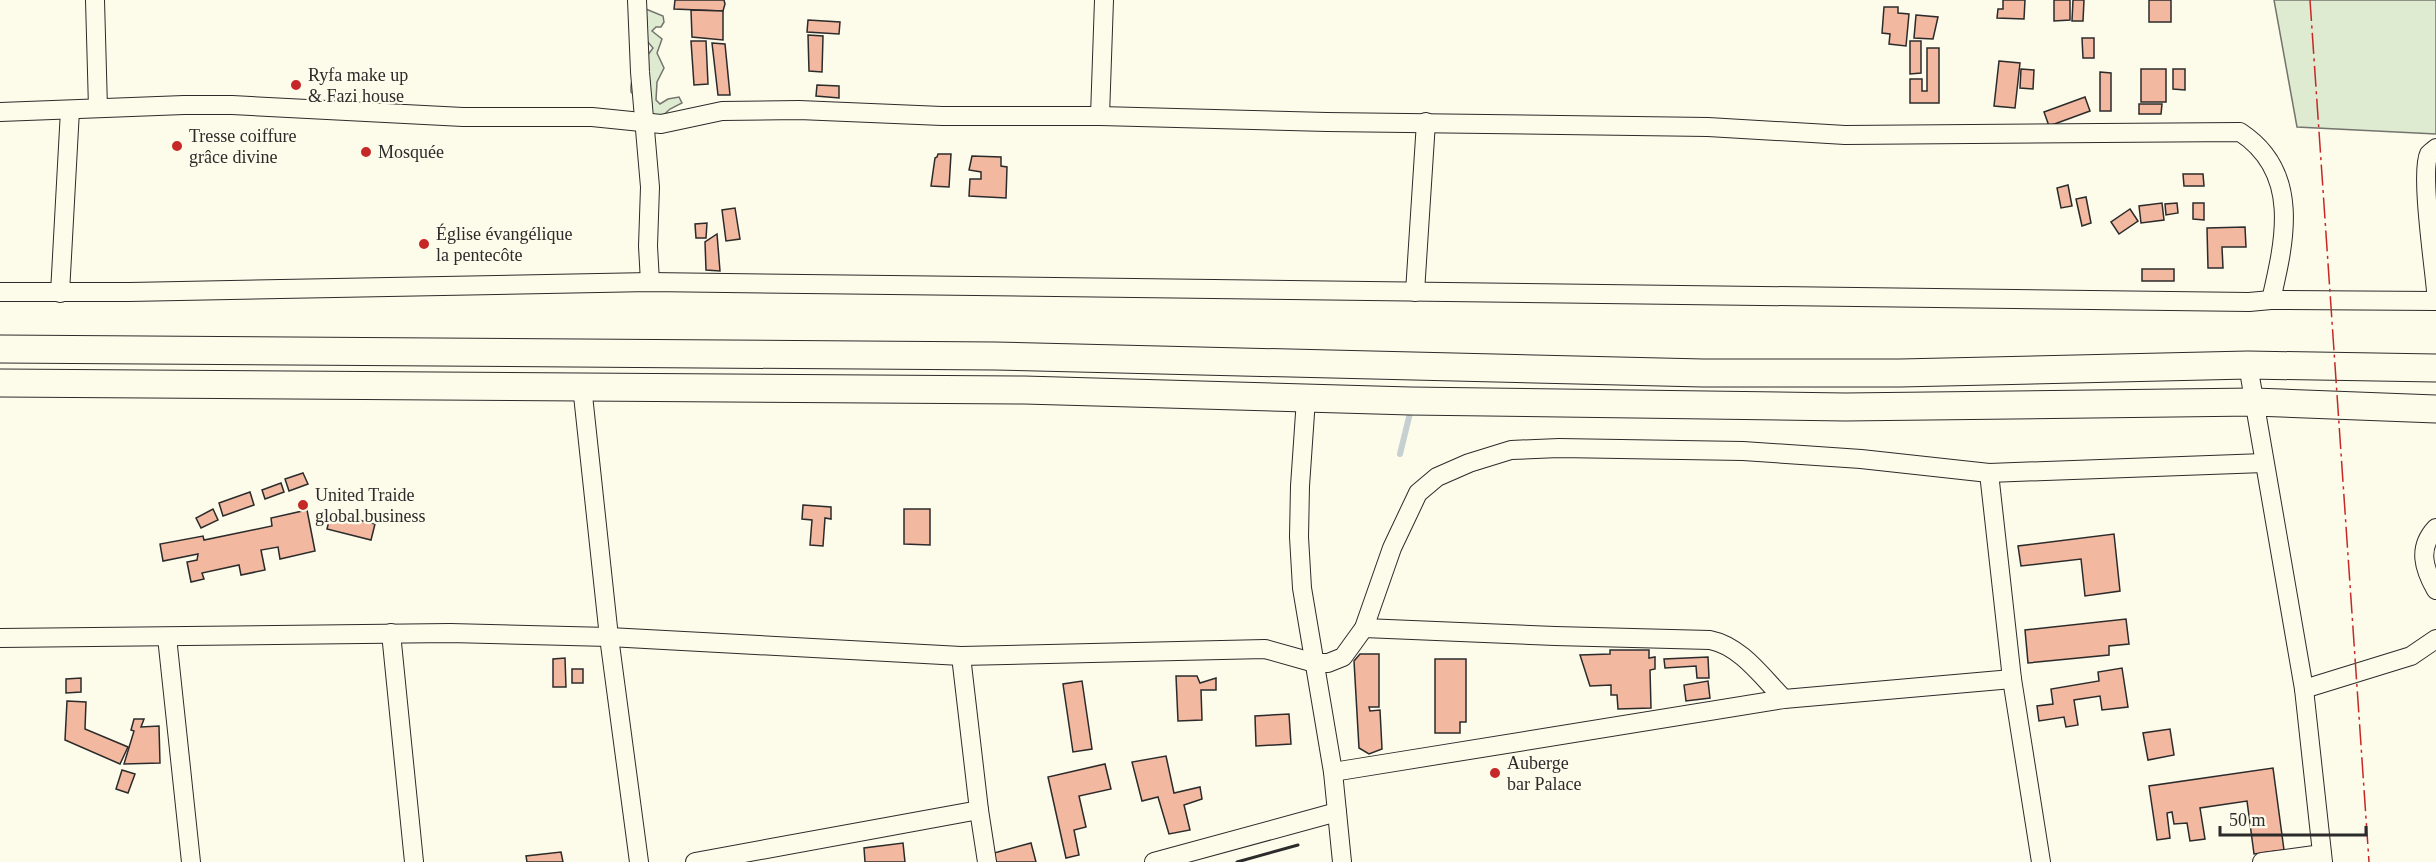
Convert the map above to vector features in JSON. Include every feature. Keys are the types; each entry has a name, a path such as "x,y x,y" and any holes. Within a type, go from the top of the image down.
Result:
{"main road":[{"path":"0,349 995,356 1703,373 1911,373 2248,365 2436,368"},
{"path":"0,383 1023,390 1306,399 1845,407 2254,402 2436,409"}],"street":[{"path":"95,0 98,108"},
{"path":"637,0 639,72 650,186 648,246 650,282"},
{"path":"1100,116 1104,0"},
{"path":"0,112 232,105 439,116 592,117 645,124 661,124 722,111 773,110 942,116 1100,116 1327,122 1708,127 1845,135 2240,132 2253,141 2266,157 2278,179 2284,199 2282,245 2271,300"},
{"path":"60,293 70,110"},
{"path":"1415,292 1426,122"},
{"path":"2436,148 2430,153 2428,162 2427,206 2436,291"},
{"path":"0,292 60,293 650,282 2248,302 2271,300 2436,301"},
{"path":"2248,365 2304,689 2323,858 2262,862"},
{"path":"582,386 609,637 639,862"},
{"path":"1306,399 1300,486 1299,537 1302,588 1333,772 1342,862"},
{"path":"0,638 392,633 609,637 961,656 1265,649 1315,663 1328,663 1343,657 1364,628 1392,548 1418,493 1437,477 1469,463 1511,450 1559,448 1743,451 1861,459 1989,473 2264,463"},
{"path":"1989,473 2012,679 2041,862"},
{"path":"2436,528 2425,545 2423,560 2436,590"},
{"path":"1364,628 1724,642 1784,699"},
{"path":"392,633 414,862"},
{"path":"167,637 191,862"},
{"path":"2304,689 2411,656 2436,639"},
{"path":"961,656 987,862"},
{"path":"1333,772 1784,699 2012,679"},
{"path":"695,862 979,810"},
{"path":"1154,862 1337,812"}],"green space":[{"path":"2274,0 2436,0 2436,134 2297,127"},
{"path":"641,7 663,16 664,22 661,27 656,27 652,31 662,39 657,53 664,68 657,82 656,100 660,104 668,99 679,97 682,103 670,109 657,121 631,92 635,74 653,48 647,41"}],"building":[{"path":"675,0 724,0 725,4 723,11 674,9"},
{"path":"2003,0 2025,0 2024,19 1997,18 1998,9 2003,9"},
{"path":"2054,0 2070,0 2070,20 2054,21"},
{"path":"2073,0 2084,0 2083,21 2072,21"},
{"path":"2149,0 2171,0 2171,22 2149,22"},
{"path":"1884,7 1898,7 1898,13 1909,14 1906,46 1889,44 1890,34 1882,33"},
{"path":"691,10 723,11 723,40 692,37"},
{"path":"1916,15 1938,17 1933,39 1914,38"},
{"path":"808,20 840,22 839,34 807,32"},
{"path":"808,35 823,36 822,72 809,71"},
{"path":"2082,38 2094,38 2094,58 2083,58"},
{"path":"691,41 706,41 708,84 694,85"},
{"path":"1910,41 1921,41 1921,73 1910,74"},
{"path":"712,43 725,44 730,95 718,95"},
{"path":"1927,48 1939,48 1939,103 1910,103 1910,79 1922,79 1922,91 1927,91"},
{"path":"1999,61 2020,63 2015,108 1994,106"},
{"path":"2021,69 2034,70 2033,89 2020,88"},
{"path":"2141,69 2166,69 2166,102 2141,102"},
{"path":"2173,69 2185,69 2185,90 2173,89"},
{"path":"2100,72 2111,73 2111,111 2100,111"},
{"path":"817,85 839,86 839,98 816,96"},
{"path":"2085,97 2090,111 2049,126 2044,112"},
{"path":"2139,104 2162,104 2161,114 2139,114"},
{"path":"938,154 951,154 949,187 931,186 935,158"},
{"path":"972,156 1001,157 1001,166 1007,167 1006,198 969,196 970,179 981,179 981,172 969,170"},
{"path":"2183,174 2203,174 2204,186 2184,186"},
{"path":"2068,185 2072,206 2061,208 2057,188"},
{"path":"2086,197 2091,223 2082,226 2076,199"},
{"path":"2162,203 2164,220 2141,223 2139,206"},
{"path":"2177,203 2178,213 2166,215 2165,204"},
{"path":"2193,203 2204,203 2204,220 2193,219"},
{"path":"735,208 740,239 726,241 722,210"},
{"path":"2130,209 2138,221 2119,234 2111,222"},
{"path":"707,223 706,238 696,238 695,224"},
{"path":"2245,227 2246,247 2222,247 2223,268 2208,268 2207,228"},
{"path":"717,234 720,271 706,270 705,242"},
{"path":"2142,269 2174,269 2174,281 2142,281"},
{"path":"303,473 308,484 289,491 285,479"},
{"path":"281,483 284,492 265,499 262,490"},
{"path":"250,492 254,505 223,516 219,503"},
{"path":"803,505 831,507 831,519 825,518 823,546 810,545 812,520 802,519"},
{"path":"213,509 218,520 201,528 196,518"},
{"path":"904,509 930,509 930,545 904,544"},
{"path":"307,510 315,551 280,559 278,547 261,550 265,570 241,575 239,565 202,573 204,579 191,582 187,562 197,560 198,554 163,561 160,544 203,536 204,540 272,526 271,518"},
{"path":"331,513 375,524 371,540 327,529"},
{"path":"2114,534 2120,591 2085,596 2081,559 2021,566 2018,546"},
{"path":"2126,619 2129,644 2109,646 2109,655 2028,663 2025,630"},
{"path":"1610,650 1649,650 1649,658 1655,657 1655,669 1650,670 1651,708 1618,709 1617,695 1611,695 1611,685 1590,686 1580,655 1610,654"},
{"path":"1360,654 1379,654 1379,707 1369,707 1370,711 1380,710 1382,749 1369,754 1359,748 1354,661"},
{"path":"1708,657 1709,678 1697,678 1696,666 1665,668 1664,659"},
{"path":"565,658 566,687 553,687 553,659"},
{"path":"1435,659 1466,659 1466,722 1460,722 1460,733 1435,733"},
{"path":"2122,668 2128,707 2102,710 2100,696 2074,700 2078,725 2066,727 2064,717 2039,721 2037,706 2053,704 2051,689 2099,681 2098,672"},
{"path":"572,669 583,669 583,683 572,683"},
{"path":"1176,676 1197,676 1200,683 1216,678 1216,690 1201,690 1202,720 1178,721"},
{"path":"81,678 81,692 66,693 66,679"},
{"path":"1082,681 1092,749 1073,752 1063,684"},
{"path":"1708,681 1710,698 1686,701 1684,685"},
{"path":"67,701 86,702 85,729 128,747 120,764 65,740"},
{"path":"1289,714 1291,744 1256,746 1255,716"},
{"path":"134,719 144,719 141,727 159,726 160,763 124,764 134,731 131,730"},
{"path":"2170,729 2174,755 2148,760 2143,733"},
{"path":"1166,756 1174,793 1200,787 1202,799 1184,805 1190,830 1169,834 1158,797 1142,801 1132,762"},
{"path":"1105,764 1111,789 1079,796 1086,827 1074,830 1079,855 1066,858 1048,777"},
{"path":"2273,768 2284,850 2254,854 2247,801 2200,808 2205,839 2190,841 2187,823 2174,824 2172,812 2167,813 2170,838 2157,840 2149,786"},
{"path":"122,770 135,774 128,793 116,789"},
{"path":"903,843 905,862 865,862 864,848"},
{"path":"1031,843 1036,862 996,862 994,853"},
{"path":"561,852 563,862 527,862 526,856"}],"waterway":[{"path":"1400,454 1410,413"}],"wall":[{"path":"1237,862 1298,845"}],"power":[{"path":"2310,0 2369,862"}],"place":[{"name":"Ryfa make up & Fazi house","path":"296,85"},
{"name":"Tresse coiffure grâce divine","path":"177,146"},
{"name":"Mosquée","path":"366,152"},
{"name":"Église évangélique la pentecôte","path":"424,244"},
{"name":"United Traide global business","path":"303,505"},
{"name":"Auberge bar Palace","path":"1495,773"}]}
